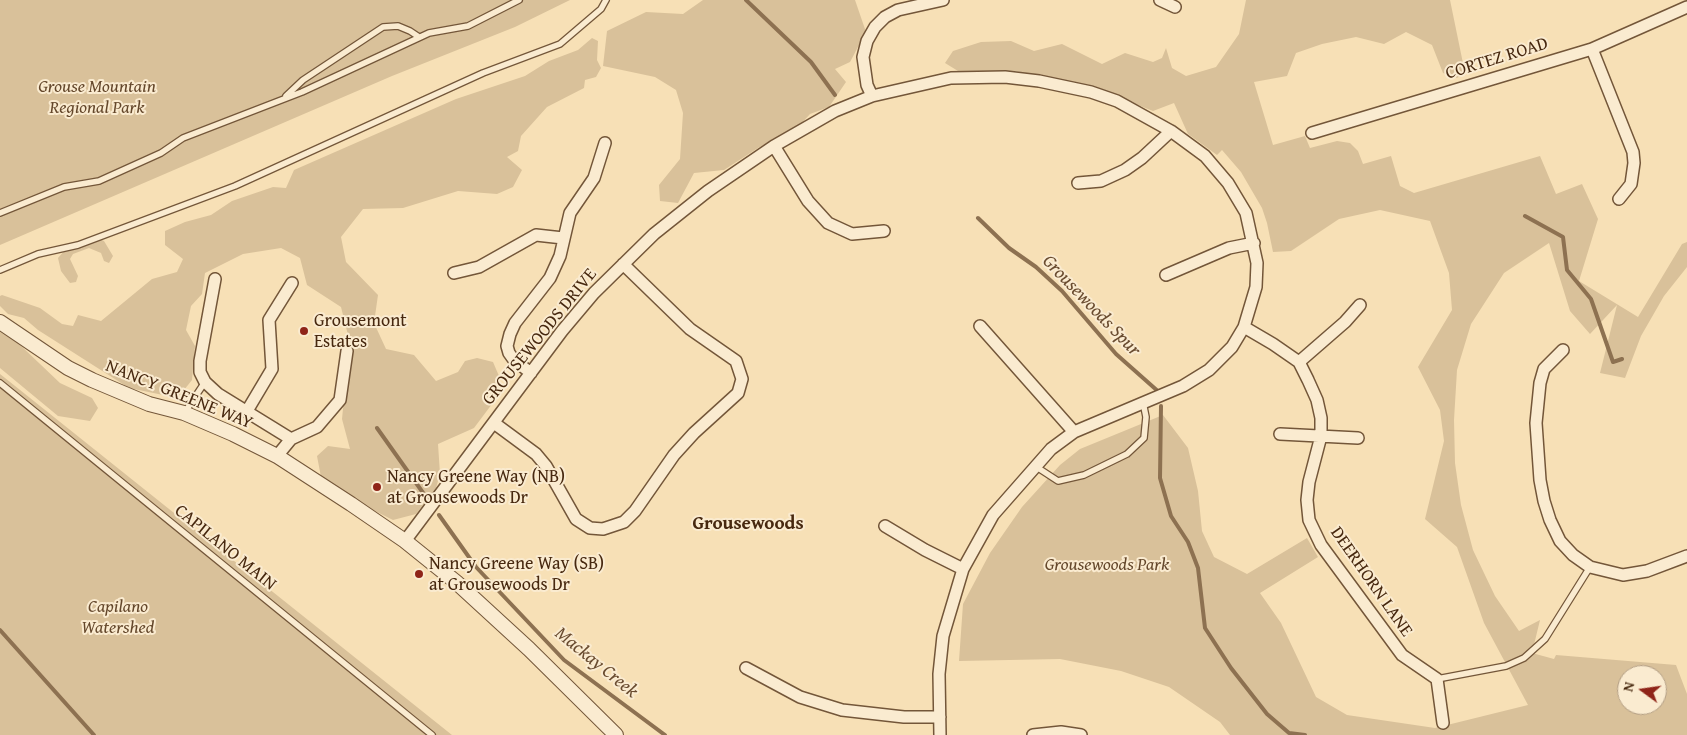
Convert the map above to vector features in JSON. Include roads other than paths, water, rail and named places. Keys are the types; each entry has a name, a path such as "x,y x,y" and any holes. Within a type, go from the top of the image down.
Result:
{"street":[{"path":"872,96 867,86 863,56 867,41 875,27 898,10 943,0"},
{"path":"1160,0 1175,7"},
{"name":"CORTEZ ROAD","path":"1312,134 1592,49 1687,7"},
{"path":"1592,49 1633,152 1634,163 1630,184 1619,199"},
{"name":"GROUSEWOODS DRIVE","path":"405,541 531,373 594,293 654,234 708,191 774,146 835,111 872,96 951,78 1005,77 1039,81 1082,90 1117,102 1171,132 1205,156 1228,183 1246,213 1257,262 1256,286 1244,327 1232,347 1209,370 1184,386 1074,432 1051,449 993,515 963,569 943,636 939,674 940,735"},
{"path":"1078,183 1101,181 1125,170 1171,132"},
{"path":"531,373 514,360 507,346 515,323 550,278 560,256 570,213 594,178 605,143"},
{"path":"774,146 808,201 828,223 852,234 884,231"},
{"path":"454,273 479,267 536,235 563,238"},
{"path":"1166,275 1228,248 1254,243"},
{"path":"494,423 536,454 546,466 576,519 590,528 603,530 624,522 635,511 674,455 694,433 738,393 742,379 736,361 690,329 623,264"},
{"path":"215,279 200,361 200,372 205,382 218,394 291,439"},
{"path":"247,411 272,369 269,320 292,283"},
{"path":"1299,362 1345,322 1360,305"},
{"name":"NANCY GREENE WAY","path":"0,322 68,368 92,380 133,398 184,413 277,456 405,541 463,588 529,649 616,735"},
{"path":"980,326 1074,432"},
{"name":"DEERHORN LANE","path":"1244,327 1299,362 1317,400 1321,418 1321,436 1309,482 1307,500 1309,520 1319,541 1402,655 1437,679"},
{"path":"1563,350 1544,369 1540,382 1536,423 1540,480 1550,520 1560,542 1573,555 1590,567 1609,573 1634,574 1687,556"},
{"path":"277,456 291,439 316,427 340,400 347,351"},
{"path":"1280,434 1358,438"},
{"path":"886,526 925,550 963,569"},
{"path":"746,668 800,697 842,710 904,717 940,717"},
{"path":"1437,679 1443,723"},
{"path":"1033,735 1060,732 1081,735"}],"lane":[{"path":"0,214 64,187 99,181 161,153 183,138 283,99 429,33 468,26 518,0"},
{"path":"0,270 38,254 78,245 235,186 483,73 560,44 601,9 606,0"},
{"path":"283,99 303,80 383,27 398,26 419,37"},
{"path":"184,413 205,382"},
{"name":"CAPILANO MAIN","path":"0,383 432,735"},
{"path":"1035,466 1058,481 1084,475 1127,454 1144,438 1146,417 1143,402"},
{"path":"1437,679 1506,666 1524,658 1545,638 1590,567"}],"waterway":[{"name":"Grousewoods Spur","path":"746,0 811,62 835,95"},
{"path":"1525,216 1563,237 1567,270 1591,299 1613,362 1622,359"},
{"name":"Grousewoods Spur","path":"978,218 1009,248 1036,267 1062,291 1116,354 1160,393"},
{"name":"Grousewoods Spur","path":"1161,406 1160,478 1171,516 1188,542 1198,568 1205,628 1231,668 1267,714 1289,733 1305,735"},
{"name":"Mackay Creek","path":"377,428 426,497"},
{"name":"Mackay Creek","path":"439,515 476,567 564,660 665,735"},
{"path":"0,630 94,735"}],"place":[{"name":"Grousemont Estates","path":"304,331"},
{"name":"Nancy Greene Way (NB) at Grousewoods Dr","path":"377,487"},
{"name":"Nancy Greene Way (SB) at Grousewoods Dr","path":"419,574"}],"district":[{"name":"Grousewoods","path":"748,524"}],"park label":[{"name":"Grouse Mountain Regional Park","path":"97,97"},
{"name":"Grousewoods Park","path":"1107,565"},
{"name":"Capilano Watershed","path":"118,617"}]}
